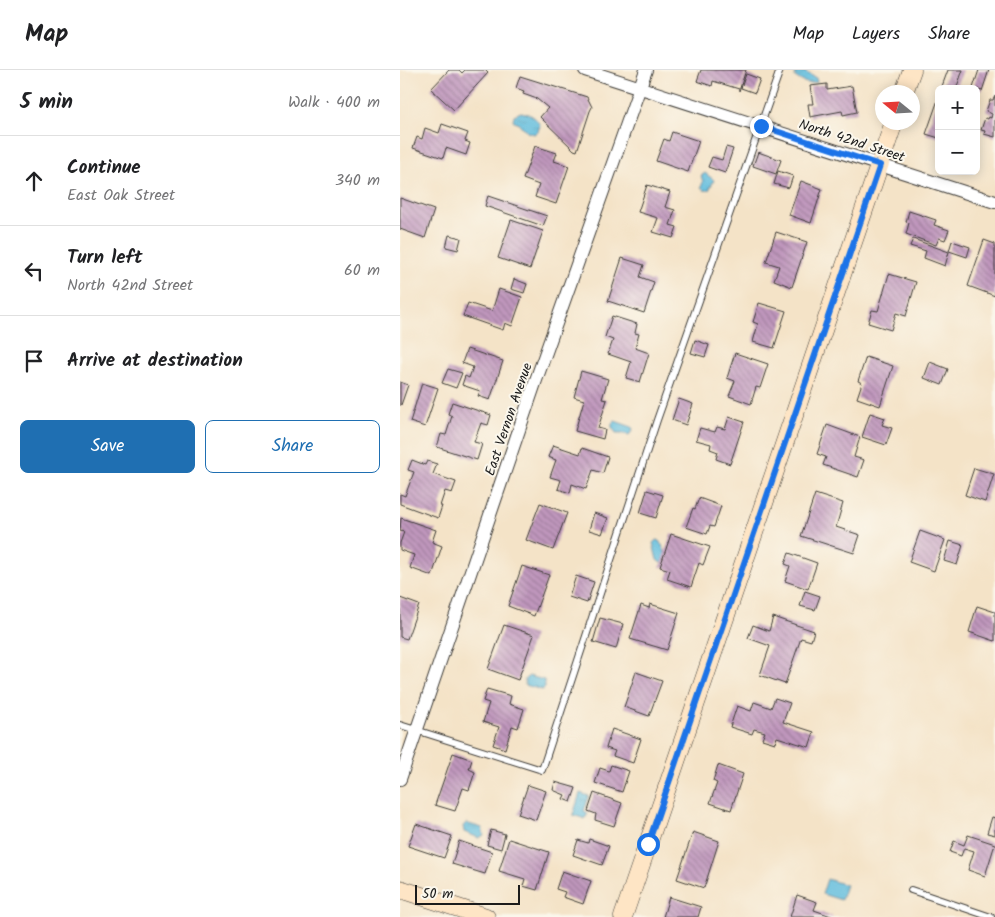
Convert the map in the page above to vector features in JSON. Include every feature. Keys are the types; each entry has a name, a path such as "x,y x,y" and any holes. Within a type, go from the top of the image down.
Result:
{"street":[{"name":"North 42nd Street","path":"585,70 995,202"},
{"name":"East Vernon Avenue","path":"400,779 532,393 646,70"},
{"path":"907,85 912,70"},
{"path":"623,917 891,130"},
{"path":"400,889 486,917"}],"lane":[{"path":"400,725 542,770 657,420 780,70"},
{"path":"911,890 991,917"}],"water":[{"path":"795,72 805,72 816,78 817,82 808,83 800,80 795,77"},
{"path":"521,112 533,116 539,123 538,131 534,134 527,132 513,120 514,115"},
{"path":"705,173 714,180 709,190 704,190 701,187 703,182 701,176"},
{"path":"615,421 632,427 633,430 629,435 616,433 612,427"},
{"path":"656,540 660,541 666,554 661,563 657,560 653,543"},
{"path":"529,676 544,680 545,688 542,690 525,685 525,679"},
{"path":"580,793 589,796 584,811 588,813 585,819 573,815"},
{"path":"466,823 482,828 484,835 479,838 464,832 463,826"},
{"path":"827,879 846,885 841,900 822,894"}],"building":[{"path":"449,70 459,70 462,73 465,70 485,70 488,73 454,110 431,89"},
{"path":"701,70 746,70 739,91 739,89 713,81 712,86 697,81"},
{"path":"948,70 963,70 957,85 942,85"},
{"path":"979,70 989,70 982,91 980,90 980,85 974,85"},
{"path":"746,74 760,79 755,93 741,88"},
{"path":"520,76 587,97 592,107 577,151 540,117 548,108 537,99 523,94 524,91 516,88"},
{"path":"827,84 827,90 852,86 857,112 843,115 842,111 810,117 808,104 813,104 810,86"},
{"path":"995,96 995,137 984,134 985,131 981,130 985,118 991,118 992,114 986,111 990,100 993,100"},
{"path":"935,108 935,137 926,134"},
{"path":"442,124 468,133 465,141 470,143 466,155 446,148 443,158 413,148 417,137 422,139 425,128 439,133"},
{"path":"672,132 699,141 688,172 656,161 664,139 669,141"},
{"path":"535,146 557,153 554,161 569,166 556,204 535,197 539,185 523,179"},
{"path":"726,147 733,149 725,173 708,167 712,157 722,160"},
{"path":"758,152 781,160 776,174 753,166"},
{"path":"778,171 793,176 789,188 774,184"},
{"path":"801,181 822,189 811,223 789,215"},
{"path":"647,185 670,192 665,207 675,210 670,225 677,227 673,238 653,232 658,218 638,212"},
{"path":"488,196 547,216 543,226 485,206"},
{"path":"400,198 434,210 425,238 400,229"},
{"path":"909,211 936,220 934,225 949,230 945,240 939,238 936,245 906,234 909,223 906,222"},
{"path":"511,220 543,231 530,269 498,258"},
{"path":"776,232 807,242 792,287 774,280 779,266 766,262"},
{"path":"449,235 461,238 458,250 446,247"},
{"path":"913,239 949,252 945,266 924,258 926,251 910,246"},
{"path":"984,240 995,244 995,296 968,286"},
{"path":"952,241 970,247 967,257 949,251"},
{"path":"622,258 644,265 640,277 654,282 644,313 608,301"},
{"path":"889,274 916,282 906,316 896,313 891,330 868,323 872,310 878,311"},
{"path":"514,279 527,284 524,293 511,289"},
{"path":"499,289 522,297 512,326 505,323 503,330 463,316 468,303 492,311"},
{"path":"759,303 786,311 774,348 753,342 758,324 753,322"},
{"path":"612,316 637,324 635,333 639,334 635,348 649,353 640,382 626,378 631,362 608,354 613,340 605,337"},
{"path":"695,340 709,345 705,357 691,353"},
{"path":"467,349 503,361 490,400 478,396 480,391 462,385 465,376 469,378 473,367 462,363"},
{"path":"735,353 768,364 760,388 756,387 751,404 729,396 735,381 727,378"},
{"path":"866,357 893,366 880,406 857,398 862,383 858,381"},
{"path":"930,362 948,369 942,385 924,378"},
{"path":"448,369 462,373 456,388 442,383"},
{"path":"581,371 608,379 602,399 607,400 598,428 605,430 603,439 575,431 584,400 574,397"},
{"path":"400,382 408,385 401,405 400,405"},
{"path":"422,383 438,388 425,427 410,422"},
{"path":"679,399 693,404 686,425 672,420"},
{"path":"452,402 491,415 488,425 481,423 474,442 482,444 477,460 437,447 441,434 446,435 452,416 448,414"},
{"path":"870,413 885,418 882,425 892,428 886,445 862,437"},
{"path":"729,417 744,422 730,464 716,459 718,452 710,449 711,444 696,440 700,428 715,432 717,427 725,429"},
{"path":"827,425 860,437 854,457 864,460 858,477 823,465 826,457 817,454"},
{"path":"553,445 580,454 582,448 608,457 603,473 593,470 586,489 572,484 570,493 558,489 561,480 550,477 556,460 548,457"},
{"path":"412,460 425,465 427,461 437,464 433,474 456,482 452,493 445,491 438,518 400,504 400,494 405,496 414,472 408,470"},
{"path":"974,468 994,474 985,502 965,495"},
{"path":"647,490 663,495 656,518 640,513"},
{"path":"815,494 843,503 836,527 860,535 854,553 801,536"},
{"path":"699,498 721,506 714,527 710,526 707,534 686,527"},
{"path":"540,503 567,513 553,550 526,540"},
{"path":"594,513 608,518 602,534 589,530"},
{"path":"401,518 436,530 432,542 442,546 432,576 410,568 414,555 400,550 400,543 404,532 400,531"},
{"path":"920,531 945,540 934,571 909,562"},
{"path":"671,534 710,547 703,565 699,563 691,587 667,579 670,570 660,567"},
{"path":"950,541 963,545 957,565 944,561"},
{"path":"789,553 817,563 808,589 785,581 790,566 785,564"},
{"path":"522,566 549,575 534,616 508,606"},
{"path":"576,576 594,582 587,603 569,597"},
{"path":"805,591 820,596 815,610 800,606"},
{"path":"400,598 419,605 407,639 400,637"},
{"path":"650,604 679,613 667,650 630,639 641,605 649,608"},
{"path":"977,606 995,612 995,641 969,632"},
{"path":"773,617 814,631 811,641 801,638 785,684 760,675 770,646 748,638 753,625 769,631"},
{"path":"600,618 623,624 616,649 593,642"},
{"path":"504,625 534,635 518,680 488,669"},
{"path":"636,672 662,681 649,716 624,707"},
{"path":"487,689 511,696 509,704 524,709 518,728 512,726 505,749 493,745 499,727 483,722 489,703 483,701"},
{"path":"775,698 790,703 783,722 814,732 809,747 777,737 775,743 762,739 765,732 754,729 752,734 730,727 737,706 751,711 754,702 771,708"},
{"path":"612,729 641,739 633,763 613,756 615,751 606,748"},
{"path":"453,753 472,760 469,769 475,772 469,790 463,788 455,811 435,805"},
{"path":"611,765 629,771 622,792 595,783 600,768 609,771"},
{"path":"718,765 743,774 731,810 710,803 717,783 713,781"},
{"path":"555,782 576,788 571,802 563,799 565,795 553,790"},
{"path":"528,785 546,791 536,820 518,814"},
{"path":"594,793 622,803 614,826 595,820 596,814 588,811"},
{"path":"992,817 995,818 995,835 987,833"},
{"path":"416,824 452,836 444,858 408,846"},
{"path":"491,830 505,834 501,849 487,845"},
{"path":"693,832 719,841 704,888 677,879"},
{"path":"968,835 995,844 985,876 968,870 974,851 964,848 961,856 950,852 954,841 964,845"},
{"path":"509,839 549,852 537,890 523,886 525,879 499,871"},
{"path":"589,839 609,846 602,865 573,855 578,840 588,843"},
{"path":"459,841 492,852 485,874 452,864"},
{"path":"562,871 591,881 583,904 563,897 565,892 556,889"},
{"path":"797,895 817,902 814,910 834,917 790,917"},
{"path":"669,897 701,907 698,917 663,917"}],"route":[{"path":"648,844 880,165 761,126"}]}
